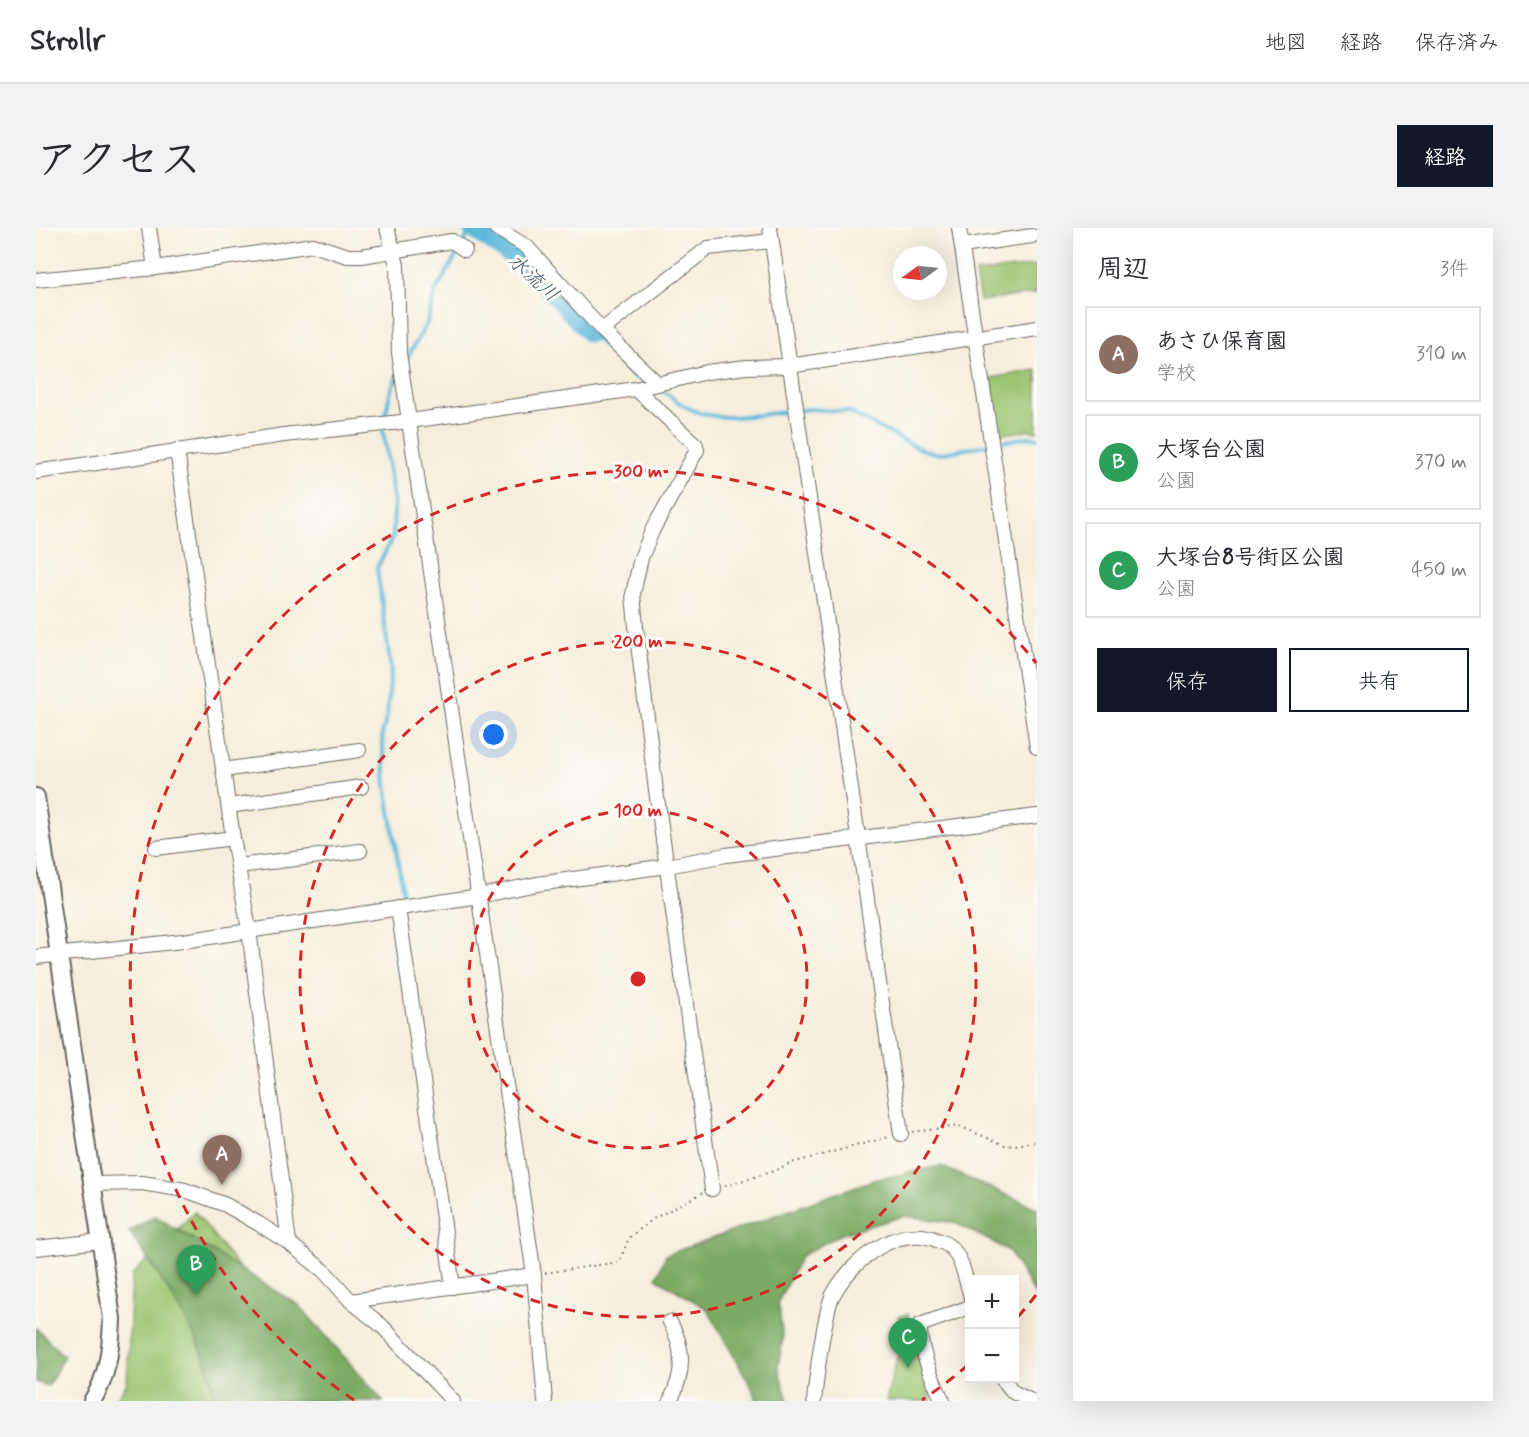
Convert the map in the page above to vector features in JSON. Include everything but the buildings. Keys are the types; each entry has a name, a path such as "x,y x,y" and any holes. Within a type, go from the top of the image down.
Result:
{"street":[{"path":"149,228 155,268"},
{"path":"387,228 397,265 399,353 534,1275 545,1401"},
{"path":"496,228 527,247 602,330 658,384"},
{"path":"959,228 1037,747"},
{"path":"602,330 708,248 771,234 860,837 901,1134"},
{"path":"962,246 1032,236"},
{"path":"36,280 155,268 313,245 348,256 362,256 452,241 465,250"},
{"path":"36,472 177,450 315,431 410,421 636,389 707,372 746,367 789,366 1037,328"},
{"path":"636,389 696,445 697,450 653,529 642,558 633,594 667,866 712,1189"},
{"path":"177,450 233,838 249,930 289,1243"},
{"path":"223,770 359,750"},
{"path":"229,806 361,787"},
{"path":"36,797 112,1319 107,1366 98,1392 92,1401"},
{"path":"36,957 183,941 479,896 537,884 667,866 726,855 1037,816"},
{"path":"156,848 233,838"},
{"path":"238,866 360,851"},
{"path":"398,908 453,1287"},
{"path":"93,1184 142,1183 184,1190 226,1205 289,1243 324,1271 351,1301 382,1326 453,1401"},
{"path":"814,1401 819,1355 834,1293 852,1270 888,1241 900,1237 916,1236 933,1238 945,1244 957,1256 965,1281"},
{"path":"36,1248 101,1241"},
{"path":"351,1301 534,1275"},
{"path":"943,1401 921,1339 920,1325 965,1308"},
{"path":"670,1322 677,1334 681,1351 681,1370 670,1401"},
{"path":"1009,1396 1031,1401"}],"path":[{"path":"534,1275 619,1262 629,1238 653,1219 712,1189 774,1171 791,1163 901,1134 959,1126 1007,1146 1037,1142"}],"green space":[{"path":"1037,265 1037,293 980,301 975,273"},
{"path":"1037,370 1037,432 1029,430 998,435 991,378"},
{"path":"940,1166 1037,1208 1037,1298 1009,1251 956,1223 904,1216 839,1235 801,1256 778,1302 783,1338 778,1367 788,1401 757,1401 707,1309 656,1278 666,1255 873,1180"},
{"path":"195,1212 276,1315 351,1401 115,1401 127,1383 132,1275"},
{"path":"155,1216 299,1305 383,1401 213,1401 205,1359 195,1336 129,1231"},
{"path":"908,1314 931,1401 886,1401 902,1339 898,1317"},
{"path":"36,1328 64,1356 48,1386 36,1382"}],"waterway":[{"path":"463,245 471,228"},
{"name":"水流川","path":"473,228 529,266 590,332"},
{"path":"405,362 427,323 435,292 459,251"},
{"path":"590,332 633,376 646,382"},
{"path":"385,417 397,375"},
{"path":"658,388 690,409 702,414 741,417 793,411"},
{"path":"800,410 849,412 910,444 939,454 1027,437 1037,438"},
{"path":"383,431 394,502 393,536 377,568 391,670 387,716 382,734 386,785 404,901"}],"place":[{"name":"あさひ保育園","path":"222,1185"},
{"name":"大塚台公園","path":"196,1295"},
{"name":"大塚台8号街区公園","path":"908,1368"}]}
